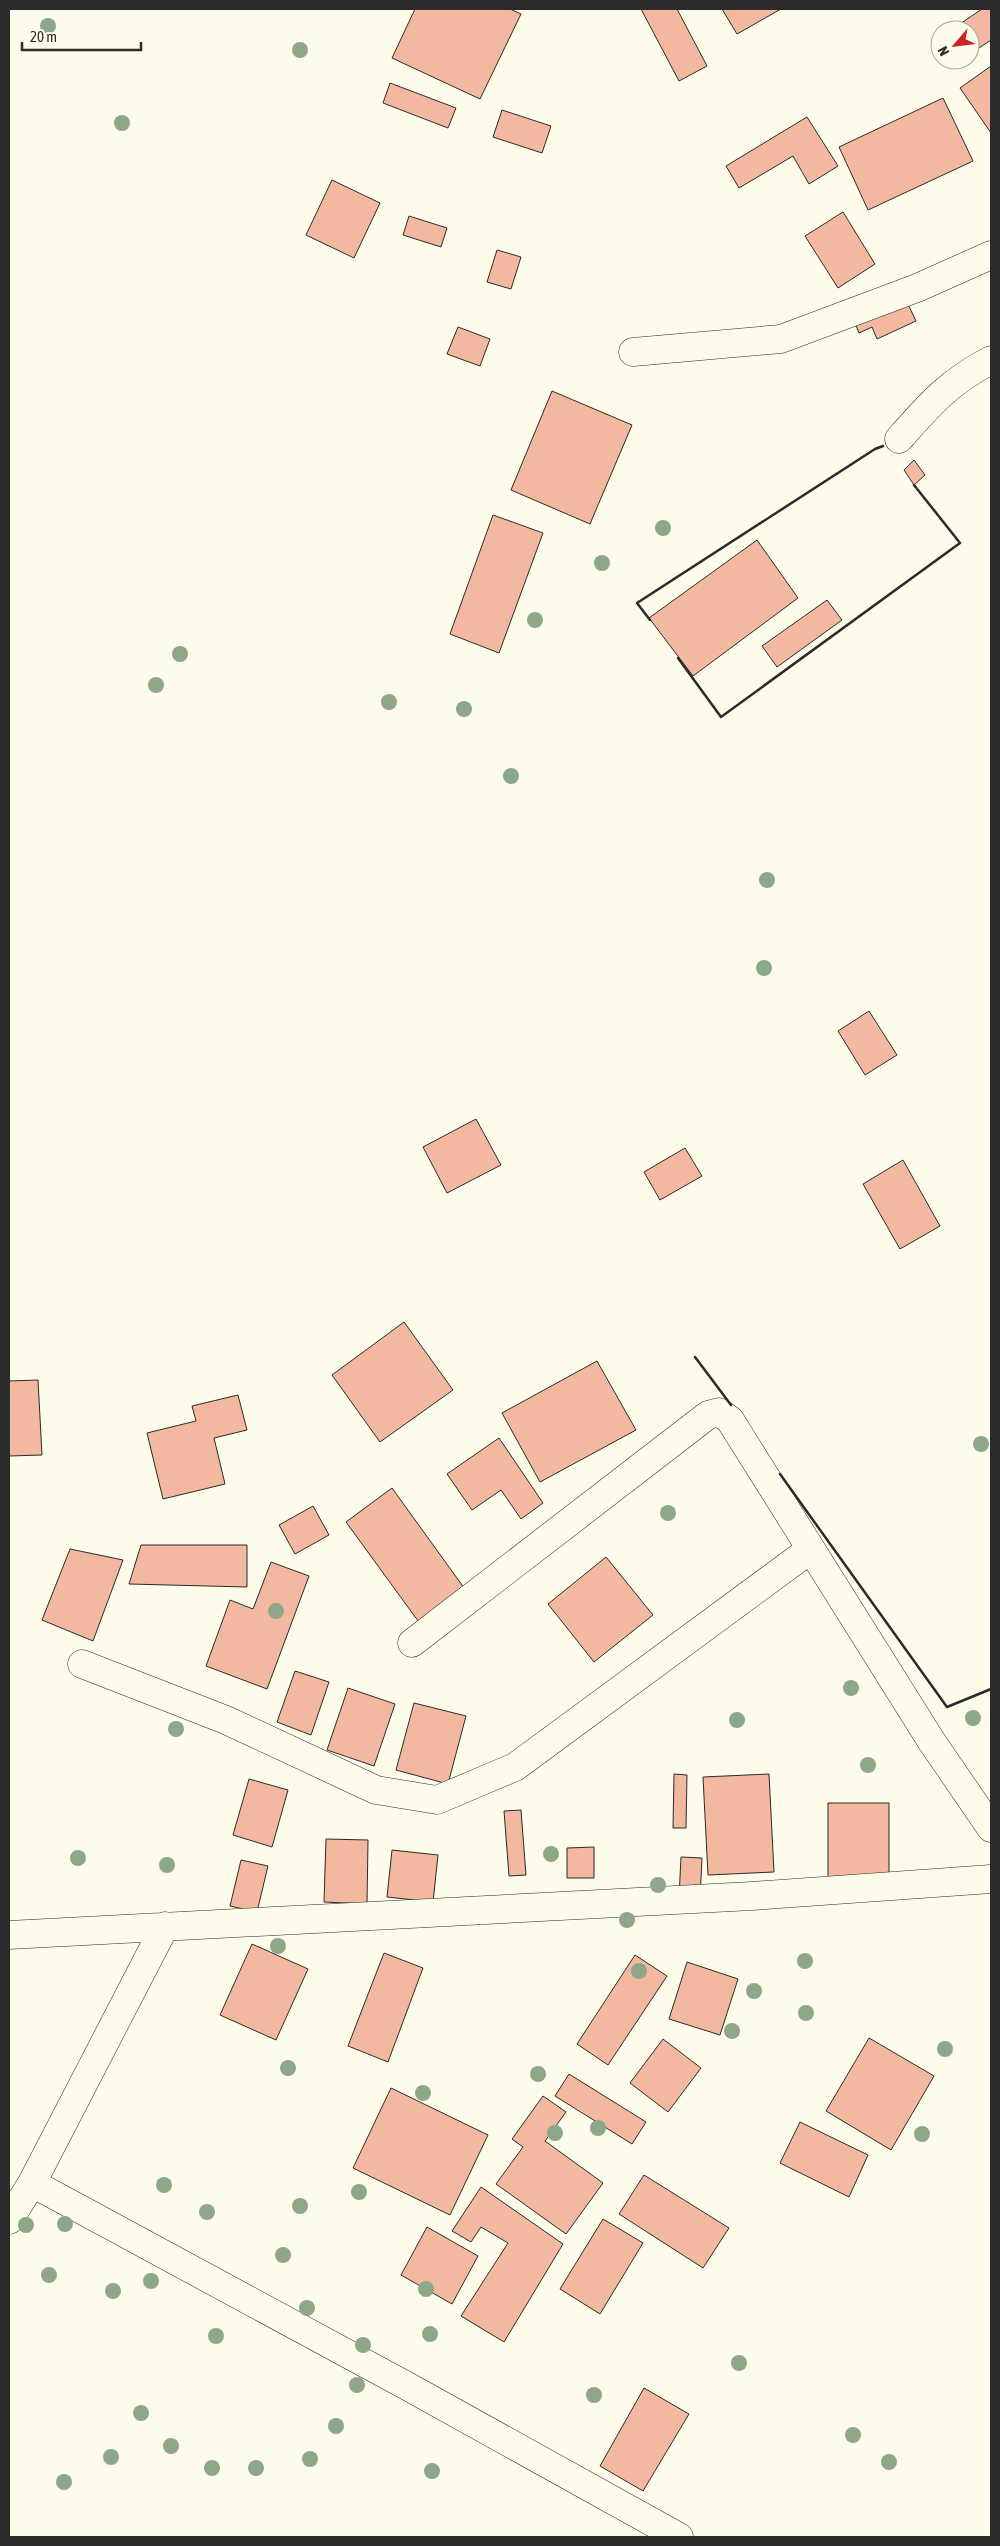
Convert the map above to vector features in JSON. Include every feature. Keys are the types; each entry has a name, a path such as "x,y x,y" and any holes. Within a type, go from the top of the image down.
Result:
{"street":[{"path":"633,352 782,339 916,288 991,254"},
{"path":"899,439 940,393 991,360"},
{"path":"412,1643 708,1415 719,1412 730,1420 932,1742 991,1828"},
{"path":"82,1664 226,1720 376,1790 437,1800 515,1767 811,1548"},
{"path":"9,1935 752,1896 991,1879"},
{"path":"9,2220 32,2183 165,1926"},
{"path":"32,2183 407,2386 679,2537"}],"building":[{"path":"415,9 510,9 521,14 480,99 392,58"},
{"path":"641,9 677,9 707,66 679,81"},
{"path":"722,9 781,9 737,34"},
{"path":"982,9 991,9 991,40 980,47 980,20 966,20"},
{"path":"991,66 991,133 960,88"},
{"path":"390,83 456,108 448,128 383,103"},
{"path":"943,98 973,161 868,210 839,147"},
{"path":"502,110 551,126 542,153 493,137"},
{"path":"807,117 838,166 809,184 793,156 739,188 726,166"},
{"path":"332,180 380,203 354,258 306,235"},
{"path":"843,212 875,264 838,288 805,236"},
{"path":"409,216 447,228 441,247 403,235"},
{"path":"497,250 521,257 511,289 487,282"},
{"path":"906,300 916,321 877,339 872,327 859,333 855,323"},
{"path":"458,327 490,339 480,366 447,354"},
{"path":"552,391 632,425 590,524 511,490"},
{"path":"914,460 925,475 914,485 904,470"},
{"path":"493,515 543,533 499,653 450,634"},
{"path":"757,540 798,598 693,676 649,618"},
{"path":"827,600 842,620 777,667 762,646"},
{"path":"869,1011 897,1055 865,1075 838,1031"},
{"path":"476,1119 501,1165 447,1193 423,1147"},
{"path":"685,1148 702,1176 660,1200 644,1172"},
{"path":"903,1160 940,1226 900,1249 863,1184"},
{"path":"404,1322 453,1390 380,1442 332,1375"},
{"path":"597,1361 636,1430 540,1482 502,1413"},
{"path":"38,1380 42,1455 9,1456 9,1381"},
{"path":"238,1395 247,1430 214,1438 225,1484 163,1499 147,1433 196,1421 192,1406"},
{"path":"499,1438 543,1503 521,1519 501,1490 472,1510 447,1474"},
{"path":"392,1488 467,1592 421,1625 346,1522"},
{"path":"313,1506 329,1535 295,1554 279,1525"},
{"path":"141,1545 247,1545 247,1587 129,1584"},
{"path":"70,1549 123,1560 93,1641 42,1620"},
{"path":"606,1557 653,1615 594,1662 548,1604"},
{"path":"271,1562 309,1576 267,1689 206,1666 230,1600 253,1609"},
{"path":"295,1671 329,1682 311,1735 277,1722"},
{"path":"348,1688 395,1704 374,1766 327,1750"},
{"path":"414,1703 466,1716 448,1784 396,1770"},
{"path":"674,1774 687,1775 686,1828 673,1828"},
{"path":"769,1774 774,1872 708,1875 703,1777"},
{"path":"249,1779 288,1790 272,1847 233,1835"},
{"path":"828,1803 889,1803 889,1879 828,1878"},
{"path":"521,1810 526,1875 509,1876 504,1811"},
{"path":"326,1839 368,1840 367,1904 324,1902"},
{"path":"594,1847 594,1878 567,1878 567,1848"},
{"path":"392,1850 438,1855 433,1902 387,1897"},
{"path":"681,1857 702,1858 700,1900 679,1898"},
{"path":"241,1860 268,1866 257,1912 230,1906"},
{"path":"252,1944 308,1969 276,2040 220,2015"},
{"path":"384,1953 423,1968 388,2062 348,2046"},
{"path":"635,1955 667,1976 608,2065 577,2044"},
{"path":"687,1962 738,1979 720,2035 669,2019"},
{"path":"869,2038 934,2076 891,2150 826,2111"},
{"path":"663,2039 701,2068 668,2112 630,2083"},
{"path":"569,2074 646,2122 632,2144 555,2096"},
{"path":"391,2088 488,2135 450,2215 353,2168"},
{"path":"543,2096 566,2112 545,2141 603,2183 566,2234 496,2184 523,2147 512,2139"},
{"path":"800,2122 868,2155 849,2197 780,2163"},
{"path":"644,2175 729,2228 703,2268 619,2214"},
{"path":"481,2187 563,2244 504,2342 461,2316 508,2243 481,2227 471,2242 452,2231"},
{"path":"603,2219 643,2243 600,2314 560,2289"},
{"path":"427,2227 478,2256 452,2304 401,2275"},
{"path":"644,2388 689,2414 643,2491 600,2466"}],"wall":[{"path":"650,620 637,603 875,449 883,446"},
{"path":"678,658 721,717 960,543 914,485"},
{"path":"695,1357 731,1405"},
{"path":"780,1474 947,1707 991,1689"}]}
